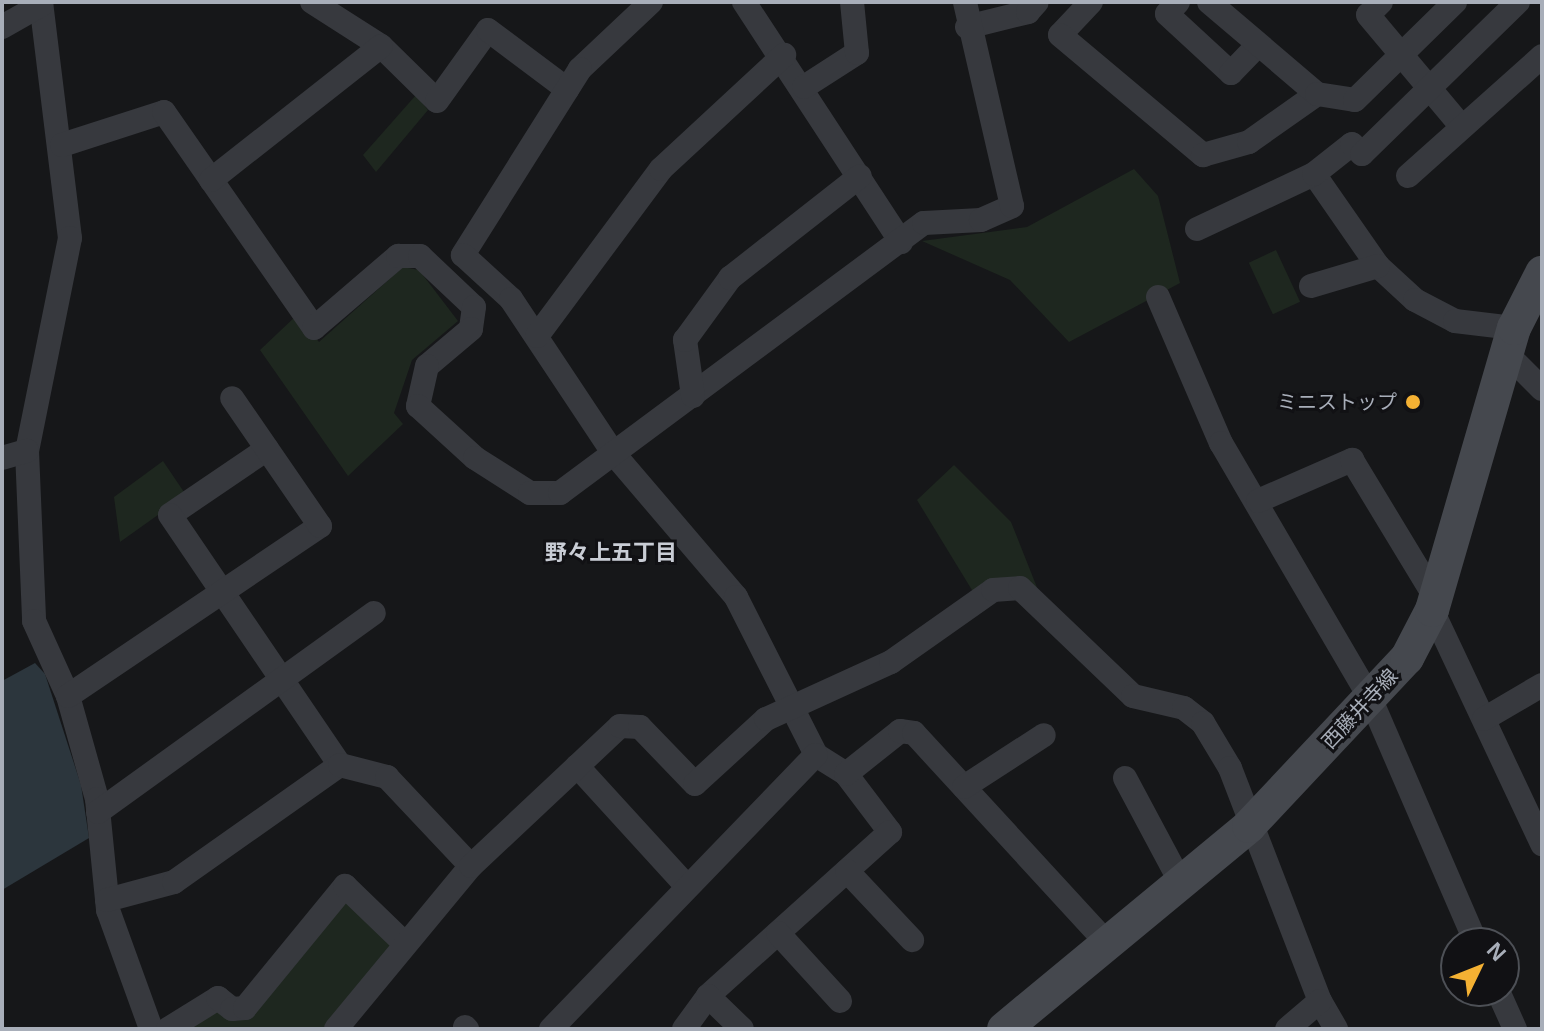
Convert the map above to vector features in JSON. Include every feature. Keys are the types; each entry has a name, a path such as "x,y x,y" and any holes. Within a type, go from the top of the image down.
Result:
{"main road":[{"name":"西藤井寺線","path":"1014,1026 1107,943 1249,826 1371,700 1407,658 1433,603 1511,342 1542,273"}],"street":[{"path":"312,2 381,46 437,101 488,30 567,89"},
{"path":"651,2 567,89 463,255 537,336 614,454 736,597 795,708 816,755 846,774 890,832 708,996 684,1029"},
{"path":"744,2 784,55 901,242"},
{"path":"804,87 857,53 852,2"},
{"path":"62,145 164,112 314,328 398,256 420,256 474,307 471,329 427,366 418,406 475,458 530,493 560,493 924,223 981,220 1012,206 967,27 965,2"},
{"path":"967,27 1028,12 1037,2"},
{"path":"1091,2 1060,35 1203,155 1249,142 1317,94"},
{"path":"1178,2 1167,14 1231,73 1258,45"},
{"path":"1209,2 1317,94 1355,100 1385,133"},
{"path":"1381,2 1368,15 1405,52 1462,127"},
{"path":"1355,100 1455,2"},
{"path":"1197,229 1314,174 1352,144 1362,154 1433,90 1518,2"},
{"path":"2,27 41,3 62,145 70,238 27,451 34,621 68,696 98,812 107,900 151,1029"},
{"path":"211,180 381,46"},
{"path":"537,336 661,169 784,55"},
{"path":"1408,176 1542,56"},
{"path":"1314,174 1378,266 1415,300 1455,321 1511,342 1542,389"},
{"path":"693,396 685,340 730,278 860,176"},
{"path":"1311,286 1378,266"},
{"path":"1158,297 1221,443 1258,501 1371,700 1469,927"},
{"path":"68,696 320,526 232,398"},
{"path":"267,449 170,515 340,765 387,777 471,866"},
{"path":"2,458 27,451"},
{"path":"1258,501 1352,460 1433,603 1542,844"},
{"path":"336,1029 404,943 471,866 620,726 640,727 695,784 766,719 891,662 993,590 1020,588 1133,696 1184,708 1203,723 1230,768 1249,826 1320,1001 1336,1029"},
{"path":"98,812 374,613"},
{"path":"1484,719 1542,685"},
{"path":"846,774 900,731 914,733 1107,943"},
{"path":"964,787 1044,735"},
{"path":"564,1025 684,883 816,755"},
{"path":"107,900 174,882 340,765"},
{"path":"577,766 684,883"},
{"path":"1125,778 1181,883"},
{"path":"847,871 912,940"},
{"path":"168,1029 218,998 232,1009 245,1008 345,886 404,943"},
{"path":"778,933 840,1001"},
{"path":"708,996 742,1029"},
{"path":"1287,1029 1320,1001"},
{"path":"1505,1007 1515,1029"}],"shaded area":[{"path":"416,95 428,110 376,172 363,155"},
{"path":"1134,169 1158,196 1180,283 1069,342 1010,280 922,241 1027,227"},
{"path":"1276,250 1300,302 1273,314 1249,263"},
{"path":"403,267 419,270 458,321 412,360 394,413 403,424 348,476 260,350 297,315 319,342"},
{"path":"163,461 186,495 120,542 114,497"},
{"path":"954,465 1011,522 1040,595 975,595 917,500"},
{"path":"35,663 45,674 81,785 89,838 2,890 2,681"},
{"path":"346,896 395,944 326,1029 182,1029 218,1008 229,1017"}],"place":[{"name":"ミニストップ","path":"1413,402"}],"district":[{"name":"野々上五丁目","path":"611,553"}]}
